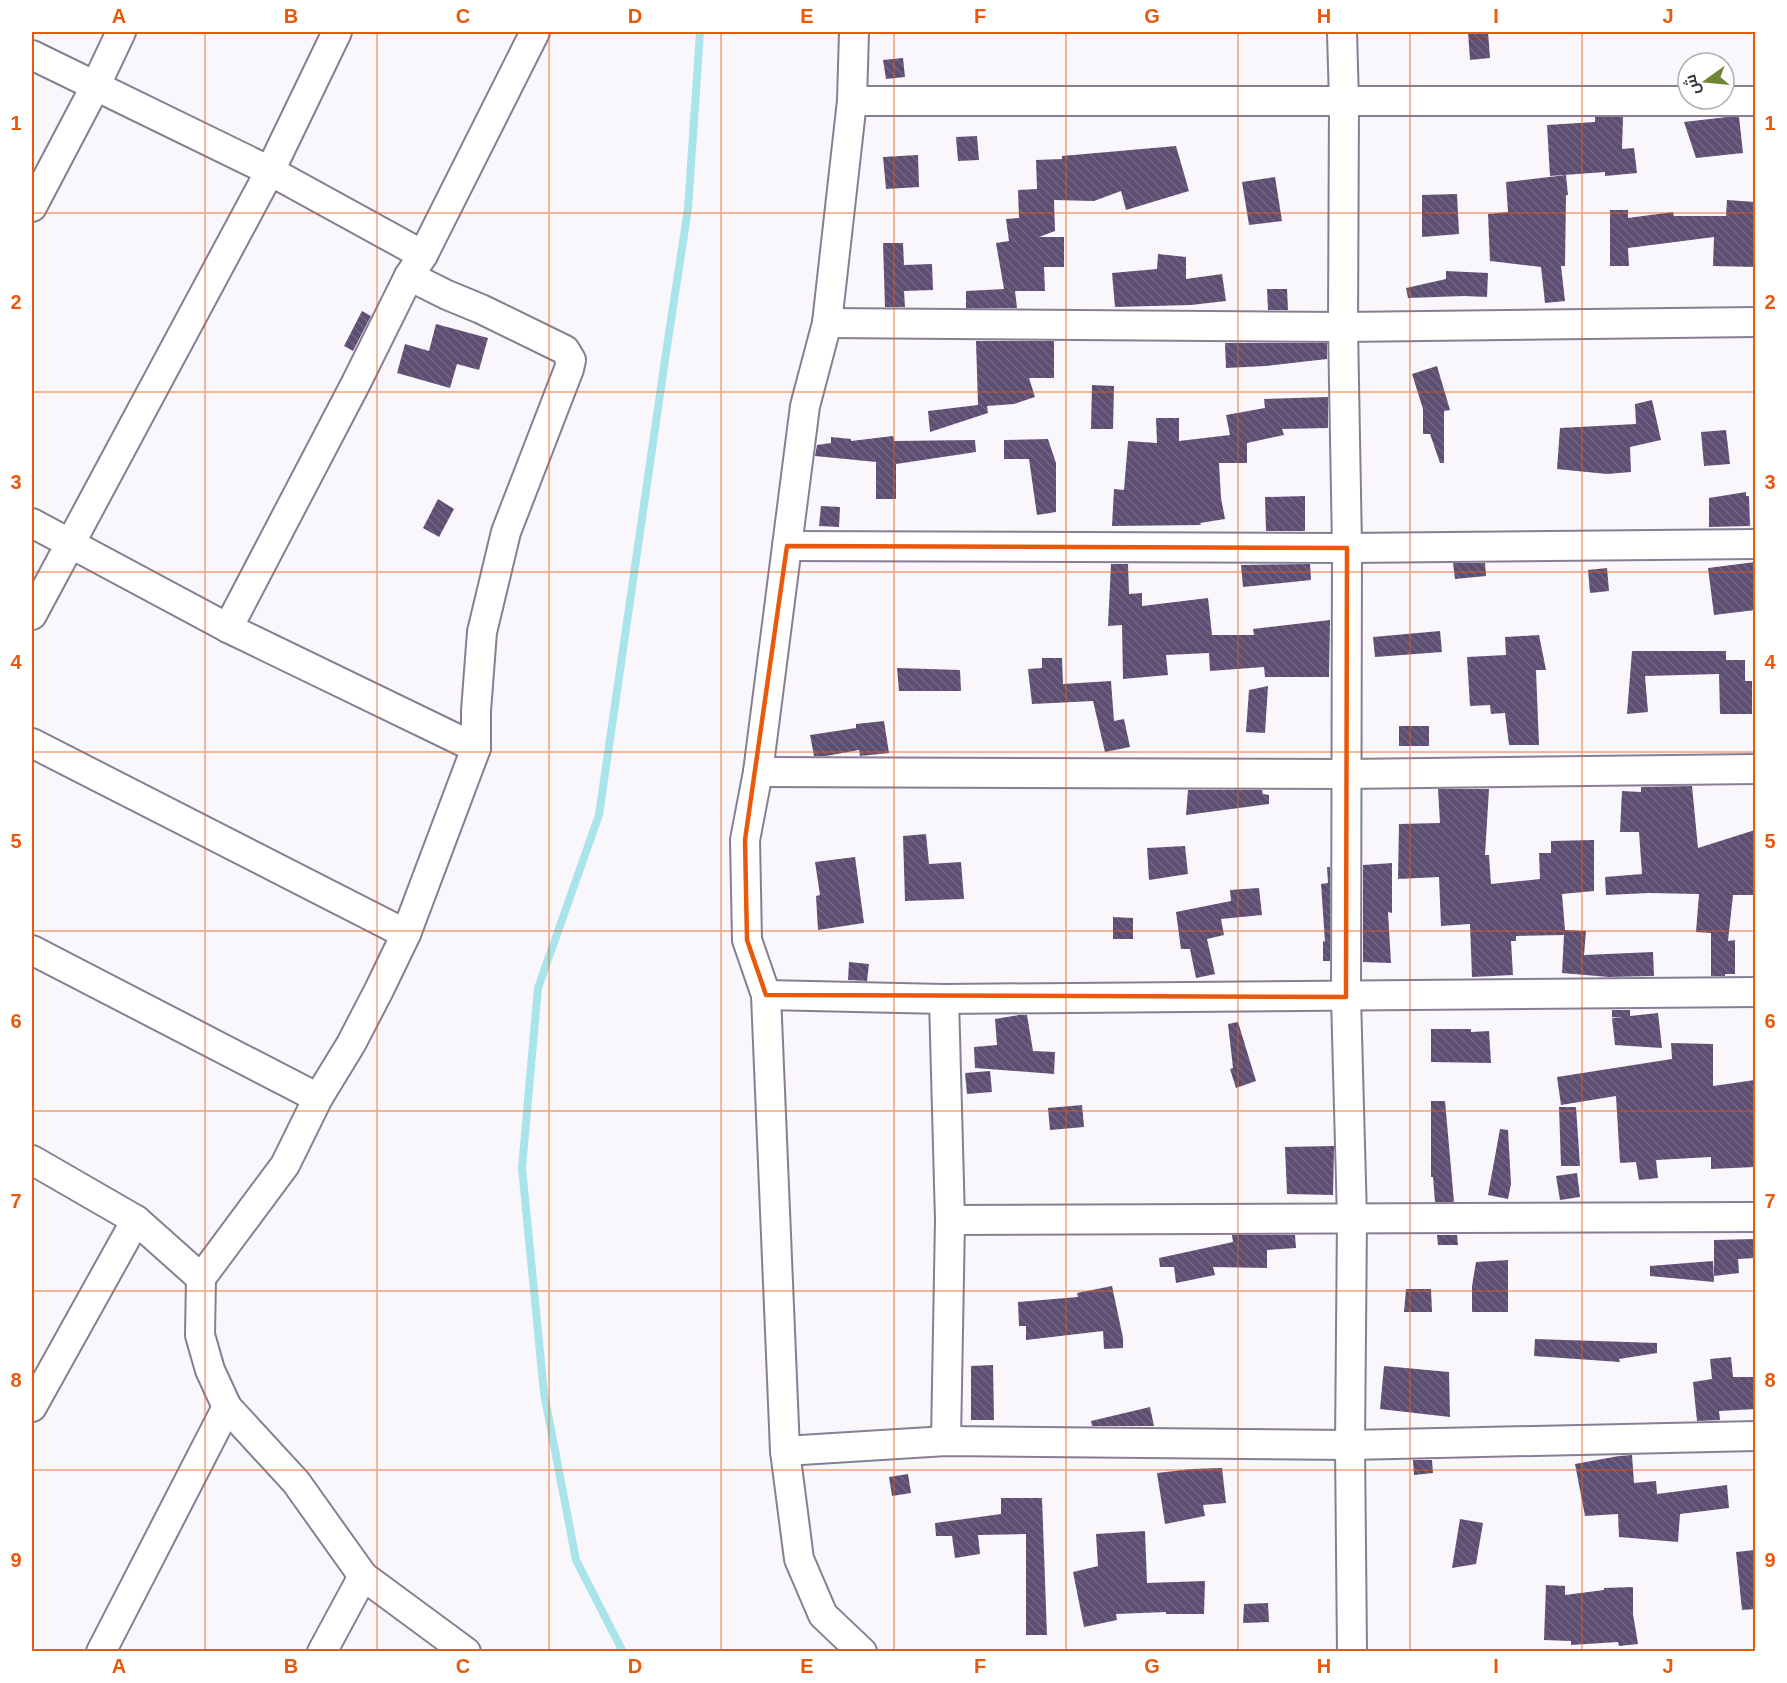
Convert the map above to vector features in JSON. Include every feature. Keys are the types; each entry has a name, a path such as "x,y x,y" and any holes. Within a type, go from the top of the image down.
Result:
{"street":[{"path":"32,207 122,32"},
{"path":"32,615 270,171 337,32"},
{"path":"228,628 535,32"},
{"path":"854,32 852,101 827,323 805,406 758,772 745,840 747,940 766,995 785,1451 799,1558 823,1615 862,1652"},
{"path":"1342,32 1343,327 1347,548 1346,997 1352,1219 1350,1445 1352,1652"},
{"path":"32,55 270,171 481,309 565,350 571,360 506,532 482,632 476,711 476,748 406,934 379,990 318,1098 285,1165 201,1278 200,1335 210,1370 227,1407 296,1482 363,1576 466,1652"},
{"path":"852,101 1755,101"},
{"path":"827,323 1343,327 1755,322"},
{"path":"32,523 228,628 476,748"},
{"path":"788,546 1347,548 1755,544"},
{"path":"32,743 406,934"},
{"path":"758,772 1347,774 1755,769"},
{"path":"32,950 318,1098"},
{"path":"766,995 944,999 1755,992"},
{"path":"944,999 951,1220 946,1441"},
{"path":"32,1160 136,1220 201,1278"},
{"path":"951,1220 1755,1217"},
{"path":"32,1407 136,1220"},
{"path":"101,1652 227,1407"},
{"path":"785,1451 946,1441 1350,1445 1755,1436"},
{"path":"322,1652 363,1576"}],"highlighted area":[{"path":"787,546 1347,548 1346,997 766,995 747,940 745,840"}],"building":[{"path":"1468,32 1488,32 1490,58 1470,60"},
{"path":"903,58 905,77 886,79 883,60"},
{"path":"1595,117 1623,117 1622,149 1634,148 1637,173 1605,176 1605,172 1550,176 1547,125 1595,122"},
{"path":"1739,117 1743,153 1696,158 1684,122"},
{"path":"977,136 979,160 958,161 956,137"},
{"path":"1176,146 1189,191 1126,210 1121,191 1094,201 1054,200 1055,231 1039,237 1064,237 1064,267 1044,267 1045,291 1015,291 1017,308 966,308 966,291 1004,289 996,243 1009,241 1006,219 1019,218 1018,190 1037,189 1036,160"},
{"path":"918,155 919,187 886,189 883,157"},
{"path":"1566,175 1568,195 1566,195 1565,266 1561,266 1565,301 1545,303 1541,267 1490,261 1488,214 1508,212 1506,182"},
{"path":"1275,177 1282,221 1249,225 1242,182"},
{"path":"1457,194 1459,234 1422,237 1422,195"},
{"path":"1727,200 1755,202 1755,267 1713,266 1714,237 1628,248 1629,266 1610,266 1610,210 1628,210 1628,218 1673,212 1674,216 1726,216"},
{"path":"883,243 903,243 904,265 932,264 933,290 904,291 905,307 885,307"},
{"path":"1158,254 1186,257 1186,279 1222,274 1226,301 1191,305 1115,307 1112,273 1157,269"},
{"path":"1446,271 1488,273 1487,297 1408,298 1406,288 1446,279"},
{"path":"1267,289 1287,289 1288,310 1268,310"},
{"path":"362,311 371,316 353,351 344,346"},
{"path":"436,324 488,338 479,370 457,364 450,388 397,373 405,344 429,351"},
{"path":"976,341 1054,341 1054,378 1029,378 1035,397 1014,404 987,406 988,413 930,432 928,411 978,405"},
{"path":"1225,343 1327,343 1327,359 1226,368"},
{"path":"1437,366 1450,410 1444,411 1444,463 1440,463 1430,434 1423,434 1423,409 1412,374"},
{"path":"1092,385 1114,386 1113,429 1091,429"},
{"path":"1328,397 1328,428 1282,429 1284,435 1247,443 1247,463 1219,463 1225,519 1200,523 1201,525 1112,526 1114,489 1124,490 1128,441 1157,443 1156,418 1179,418 1179,441 1230,435 1226,415 1265,408 1264,399"},
{"path":"1652,400 1661,440 1630,447 1631,472 1607,474 1557,469 1560,428 1636,424 1635,404"},
{"path":"1726,430 1730,464 1704,466 1701,432"},
{"path":"893,436 894,441 975,440 976,452 896,464 896,499 876,499 876,462 815,456 817,445 831,443 831,437 851,439 851,441"},
{"path":"1048,439 1056,463 1056,512 1037,515 1029,459 1004,459 1004,440"},
{"path":"1746,492 1746,496 1749,496 1750,526 1709,527 1709,498"},
{"path":"1305,496 1305,531 1266,531 1265,497"},
{"path":"438,499 454,509 439,537 423,528"},
{"path":"821,506 840,507 839,527 819,526"},
{"path":"1755,562 1755,610 1714,615 1708,568"},
{"path":"1453,563 1485,563 1486,576 1455,579"},
{"path":"1111,564 1128,564 1129,594 1142,593 1142,606 1208,598 1212,635 1254,635 1253,629 1330,620 1329,677 1265,677 1264,667 1210,671 1209,653 1166,655 1168,675 1123,679 1122,625 1108,626"},
{"path":"1310,564 1311,580 1243,587 1241,565"},
{"path":"1607,568 1609,591 1590,593 1588,570"},
{"path":"1440,631 1442,652 1375,657 1373,637"},
{"path":"1539,635 1546,670 1536,670 1539,745 1509,745 1505,713 1491,714 1490,705 1470,706 1467,657 1506,655 1505,637"},
{"path":"1632,651 1726,651 1726,660 1745,660 1745,681 1752,681 1752,714 1720,714 1719,674 1645,676 1648,712 1627,714"},
{"path":"1042,658 1062,658 1063,684 1111,681 1114,721 1124,719 1130,747 1105,752 1093,701 1032,704 1028,669 1042,668"},
{"path":"897,668 960,670 961,691 899,691"},
{"path":"1268,686 1265,733 1246,732 1249,690"},
{"path":"884,721 889,753 860,756 859,750 814,756 810,735 856,728 856,724"},
{"path":"1399,726 1429,726 1429,746 1399,746"},
{"path":"1692,786 1698,848 1755,830 1755,889 1753,889 1753,895 1733,895 1728,941 1735,940 1735,974 1711,976 1711,933 1696,932 1699,894 1606,895 1605,877 1642,874 1639,832 1620,832 1622,791 1641,792 1641,787"},
{"path":"1438,789 1489,789 1485,855 1489,855 1491,884 1540,879 1539,853 1551,853 1551,841 1594,840 1594,891 1562,894 1565,930 1586,931 1584,955 1653,952 1654,976 1609,977 1562,973 1564,935 1516,936 1516,941 1511,941 1513,975 1472,977 1470,924 1441,926 1439,877 1398,879 1399,824 1440,823"},
{"path":"1188,790 1262,790 1263,794 1269,795 1269,804 1186,815"},
{"path":"926,834 929,864 961,862 964,899 905,901 903,836"},
{"path":"1185,846 1188,874 1149,880 1147,848"},
{"path":"855,857 864,923 818,930 816,896 820,895 815,862"},
{"path":"1392,863 1392,913 1388,912 1391,963 1363,962 1363,865"},
{"path":"1327,867 1330,867 1330,961 1323,961 1323,941 1325,942 1321,884 1328,883"},
{"path":"1259,888 1262,915 1221,919 1224,935 1207,939 1215,974 1196,978 1190,949 1181,949 1176,912 1231,901 1230,890"},
{"path":"1113,917 1133,918 1133,939 1113,939"},
{"path":"849,962 869,964 867,981 848,980"},
{"path":"1612,1010 1630,1010 1630,1016 1658,1013 1662,1048 1615,1045 1612,1018 1623,1017 1612,1017"},
{"path":"1027,1015 1033,1051 1055,1052 1054,1074 975,1068 974,1047 997,1045 995,1019"},
{"path":"1238,1022 1256,1081 1236,1088 1230,1069 1233,1068 1228,1024"},
{"path":"1431,1029 1489,1031 1491,1063 1431,1062"},
{"path":"1671,1043 1713,1044 1713,1086 1755,1080 1755,1167 1711,1169 1711,1157 1656,1160 1658,1178 1639,1180 1636,1162 1620,1163 1616,1096 1561,1105 1557,1077 1672,1059"},
{"path":"990,1071 992,1092 967,1094 965,1073"},
{"path":"1431,1101 1445,1101 1454,1202 1435,1202 1433,1177 1431,1177"},
{"path":"1082,1105 1084,1127 1050,1130 1048,1108"},
{"path":"1559,1107 1576,1107 1580,1166 1561,1166"},
{"path":"1500,1129 1508,1130 1511,1184 1508,1199 1488,1195"},
{"path":"1334,1146 1333,1195 1287,1194 1285,1147"},
{"path":"1577,1173 1580,1197 1560,1200 1556,1176"},
{"path":"1232,1235 1295,1235 1296,1248 1267,1250 1267,1268 1213,1267 1215,1275 1176,1283 1174,1267 1160,1267 1159,1258 1233,1242"},
{"path":"1437,1235 1457,1235 1458,1245 1438,1245"},
{"path":"1755,1239 1755,1258 1738,1259 1739,1273 1714,1276 1714,1240"},
{"path":"1508,1260 1508,1312 1472,1312 1472,1286 1476,1262"},
{"path":"1713,1261 1714,1282 1650,1276 1650,1266"},
{"path":"1112,1286 1123,1348 1104,1349 1103,1331 1026,1340 1026,1326 1019,1326 1018,1302 1078,1297 1077,1293"},
{"path":"1406,1289 1431,1289 1432,1312 1404,1312"},
{"path":"1535,1339 1657,1343 1657,1353 1619,1359 1620,1362 1534,1356"},
{"path":"1731,1357 1733,1377 1755,1377 1755,1409 1719,1411 1720,1420 1697,1421 1693,1382 1712,1379 1710,1359"},
{"path":"993,1365 994,1420 971,1420 971,1366"},
{"path":"1384,1366 1449,1372 1450,1417 1380,1409"},
{"path":"1150,1407 1154,1426 1092,1426 1091,1421"},
{"path":"1632,1455 1634,1483 1656,1481 1657,1494 1727,1485 1729,1508 1680,1514 1678,1542 1619,1537 1618,1514 1585,1516 1575,1464"},
{"path":"1413,1460 1432,1460 1433,1473 1414,1475"},
{"path":"1222,1468 1226,1503 1203,1505 1205,1516 1165,1524 1157,1473"},
{"path":"908,1474 911,1493 892,1496 889,1477"},
{"path":"1001,1498 1042,1498 1047,1635 1026,1635 1026,1534 978,1535 980,1554 955,1558 952,1536 936,1536 935,1523 1001,1514"},
{"path":"1460,1519 1483,1523 1476,1564 1452,1568"},
{"path":"1145,1531 1147,1583 1205,1581 1204,1614 1166,1614 1166,1612 1116,1614 1117,1620 1084,1627 1073,1572 1098,1566 1096,1534"},
{"path":"1755,1550 1755,1609 1742,1610 1736,1552"},
{"path":"1546,1585 1565,1586 1565,1595 1604,1590 1604,1588 1633,1587 1633,1614 1638,1644 1619,1646 1618,1642 1571,1645 1571,1641 1544,1640"},
{"path":"1268,1603 1269,1622 1243,1623 1244,1604"}],"waterway":[{"path":"623,1652 576,1560 544,1393 522,1168 538,988 599,815 688,209 700,32"}]}
